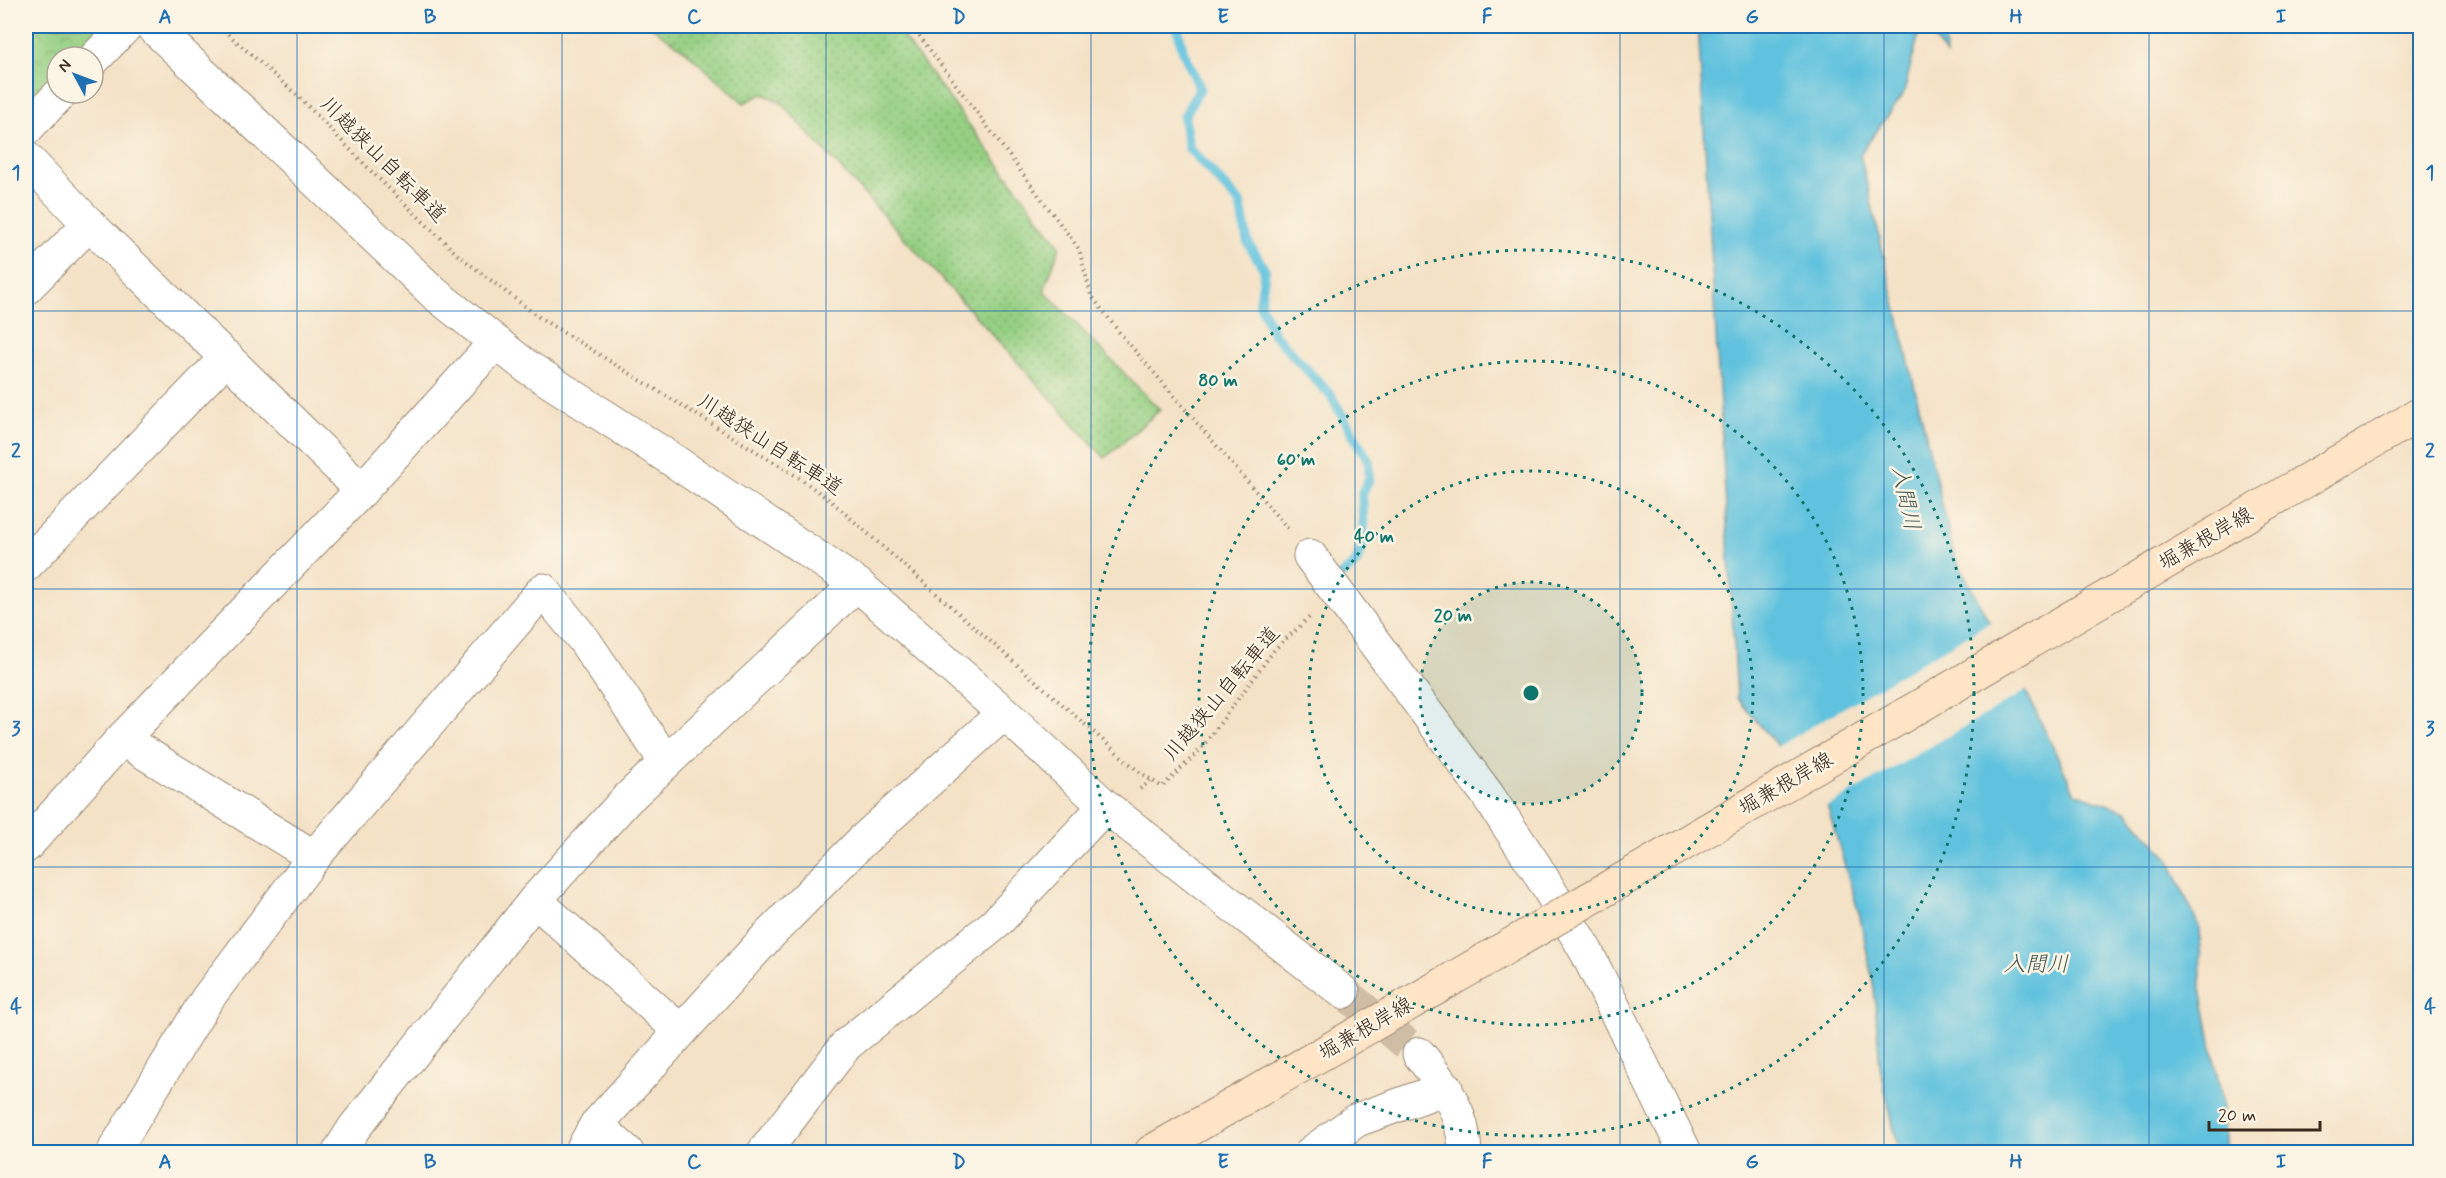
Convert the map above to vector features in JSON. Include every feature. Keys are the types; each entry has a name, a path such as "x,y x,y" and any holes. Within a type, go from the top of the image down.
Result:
{"main road":[{"name":"堀兼根岸線","path":"1151,1152 2421,414"}],"street":[{"path":"105,48 126,26"},
{"path":"152,26 435,294 495,343 526,366 665,455 857,584 1004,713 1105,806 1343,992"},
{"path":"26,129 49,105"},
{"path":"26,158 89,224 362,490"},
{"path":"26,288 89,224"},
{"path":"26,846 122,739 362,490 495,343"},
{"path":"26,565 227,357"},
{"path":"1310,556 1487,794 1534,867 1586,951 1685,1152"},
{"path":"339,1152 354,1128 535,900 627,799 857,584"},
{"path":"117,1152 115,1149 207,999 314,857 543,591 584,640 666,762"},
{"path":"627,1152 589,1139 680,1031 767,937 862,841 1004,713"},
{"path":"122,739 314,857"},
{"path":"764,1152 846,1045 995,924 1105,806"},
{"path":"535,900 680,1031"},
{"path":"1419,1054 1446,1088 1465,1131 1466,1152"},
{"path":"1312,1152 1357,1120 1446,1088"}],"path":[{"name":"川越狭山自転車道","path":"219,26 299,97 458,255 540,318 801,478 832,502 1138,771 1162,787 1201,748 1275,649 1318,609"},
{"path":"912,26 1078,249 1090,295 1310,556"}],"green space":[{"path":"26,26 104,26 90,45 45,45 45,91 26,109"},
{"path":"650,26 895,26 1060,246 1044,291 1160,410 1105,458 779,101 762,94 744,103 684,50"}],"water":[{"name":"入間川","path":"1698,26 1921,26 1903,95 1860,154 1954,555 2028,695 2075,793 2126,811 2168,858 2200,929 2201,989 2222,1099 2226,1152 1899,1152 1880,1067 1874,988 1860,917 1827,805 1737,698"},
{"path":"1926,26 1944,26 1946,55"}],"pier":[{"path":"1992,621 2029,689 1825,808 1775,748"}],"waterway":[{"path":"1177,26 1183,51 1200,88 1184,117 1189,148 1240,203 1248,243 1265,270 1260,304 1273,333 1331,396 1369,462 1369,479 1362,493 1364,541 1356,563 1338,578"}],"tunnel":[{"path":"1343,992 1419,1054"}]}
